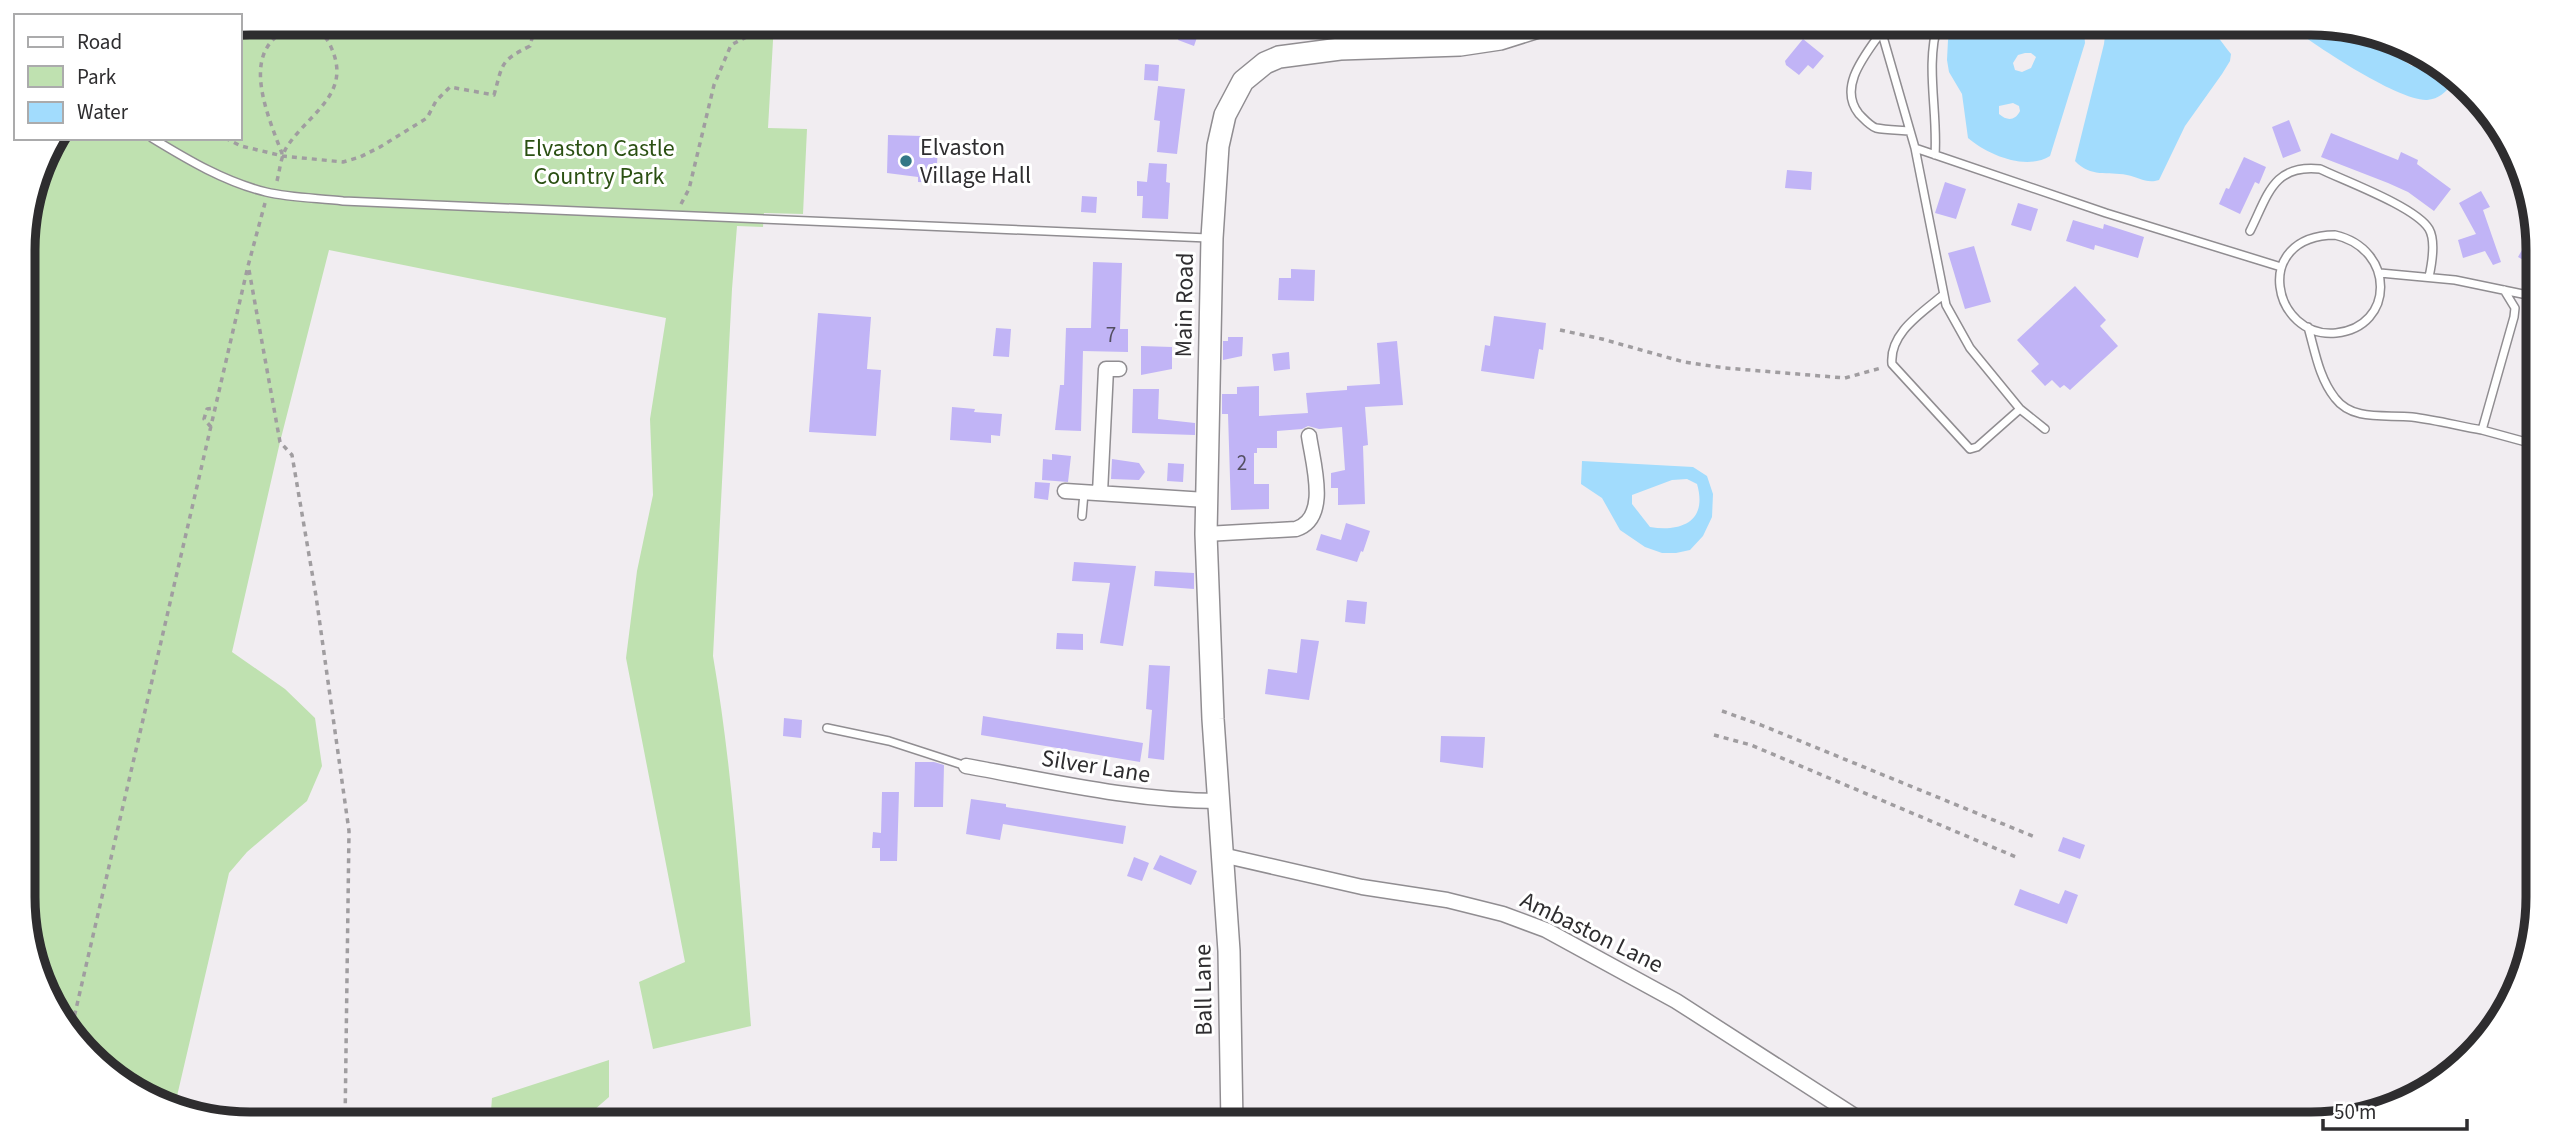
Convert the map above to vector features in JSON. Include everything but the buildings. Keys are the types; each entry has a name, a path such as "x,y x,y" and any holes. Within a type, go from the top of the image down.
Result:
{"main road":[{"name":"Main Road","path":"1222,855 1213,719 1206,500 1212,238 1217,146 1225,115 1243,81 1265,63 1279,57 1307,52 1460,45 1513,35"},
{"name":"Ball Lane","path":"1222,855 1229,951 1232,1112"}],"street":[{"path":"1100,493 1106,369 1119,369"},
{"path":"1206,534 1296,529 1308,523 1316,507 1309,436"},
{"path":"1065,491 1206,500"},
{"name":"Silver Lane","path":"966,766 1137,797 1219,801"},
{"name":"Ambaston Lane","path":"1222,855 1340,882 1447,900 1503,914 1546,930 1676,1001 1848,1112"}],"lane":[{"path":"1876,35 1862,59 1850,89 1853,107 1875,128 1910,131"},
{"path":"1883,35 1914,148 1946,305 1970,348 2020,409 2045,429"},
{"path":"1935,155 1935,103 1931,62 1936,35"},
{"path":"155,140 195,164 268,192 343,201 1212,238"},
{"path":"1914,148 2106,213 2281,267"},
{"path":"2250,231 2275,183 2283,174 2303,167 2319,169 2412,212 2427,226 2432,245 2428,277"},
{"path":"2335,235 2358,243 2373,258 2380,273 2381,293 2376,306 2362,324 2335,333 2308,327 2289,312 2283,300 2279,275 2281,267 2291,250 2303,242 2313,237 2335,235"},
{"path":"2380,273 2428,277 2526,295"},
{"path":"2482,430 2514,317 2515,308 2504,290"},
{"path":"1942,295 1904,329 1894,345 1892,364 1970,449 1977,447 2020,409"},
{"path":"2308,327 2325,381 2335,398 2351,411 2420,418 2526,442"},
{"path":"1082,516 1084,492"},
{"path":"827,728 888,741 966,766"}],"path":[{"path":"278,35 269,42 260,63 263,91 283,156"},
{"path":"74,1019 248,265 268,192 277,183 287,147 333,93 338,80 335,56 328,40 322,35"},
{"path":"229,140 241,146 283,156 343,162 360,158 428,118 436,101 450,87 494,95 508,57 530,46 533,35"},
{"path":"674,215 689,189 714,85 731,45 750,35"},
{"path":"248,265 281,442 292,455 295,468 349,831 345,1112"},
{"path":"1560,330 1684,362 1777,373 1845,378 1892,364"},
{"path":"211,427 204,419 205,413 206,409 215,408"},
{"path":"1722,711 1761,724 2035,836"},
{"path":"1714,736 1751,745 2016,857"}],"green space":[{"name":"Elvaston Castle Country Park","path":"773,35 768,128 807,129 803,214 764,213 763,227 737,226 713,656 732,794 751,1026 653,1049 639,982 685,962 626,658 637,571 653,495 650,419 666,318 329,250 280,442 232,652 285,689 315,718 322,766 307,801 247,852 229,873 176,1099 143,1083 119,1067 98,1049 80,1028 51,979 37,925 35,236 42,195 51,168 64,143 66,140 242,140 242,36"},
{"path":"609,1060 609,1097 592,1112 491,1112 492,1098"}],"water":[{"path":"1950,35 2084,35 2085,43 2050,156 2030,162 2008,159 1986,150 1968,138 1962,94 1949,72 1947,60","holes":["2031,53 2036,57 2031,68 2022,72 2015,70 2013,63 2018,55","2013,103 2019,106 2020,111 2016,117 2008,119 1999,114 1999,106"]},
{"path":"2105,35 2216,35 2231,54 2222,74 2185,126 2159,180 2093,172 2075,161"},
{"path":"2302,35 2325,35 2380,46 2412,66 2418,64 2450,87 2435,98 2414,98 2376,81"},
{"path":"1582,461 1693,467 1707,476 1713,494 1712,517 1703,536 1690,550 1662,553 1645,547 1620,530 1602,498 1581,484","holes":["1687,479 1697,484 1699,507 1695,516 1681,526 1650,527 1632,504 1632,495 1672,480"]}],"place":[{"name":"Elvaston Village Hall","path":"906,161"}]}
